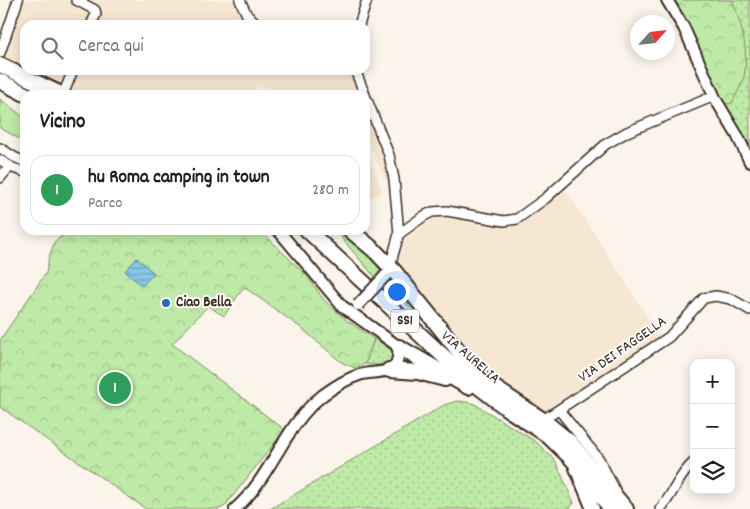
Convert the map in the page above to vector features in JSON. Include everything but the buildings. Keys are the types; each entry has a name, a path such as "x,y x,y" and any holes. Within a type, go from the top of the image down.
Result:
{"main road":[{"path":"0,65 20,75"},
{"path":"21,75 52,90"},
{"path":"0,81 20,91"},
{"name":"VIA AURELIA","path":"312,235 466,377 506,408 548,435 619,506"},
{"name":"VIA AURELIA","path":"325,235 482,380 544,420 570,442 619,506"},
{"path":"355,235 388,270 482,380"},
{"path":"399,347 506,408"},
{"path":"390,370 430,375 464,385"},
{"path":"572,459 594,509"}],"street":[{"path":"0,53 18,0"},
{"path":"76,0 95,10 96,14 93,20"},
{"path":"240,0 247,15 252,20"},
{"path":"361,20 367,0"},
{"path":"667,0 684,28 712,92 750,162"},
{"path":"65,90 71,75"},
{"path":"357,75 363,90"},
{"path":"399,234 424,216 442,211 458,212 504,221 521,217 563,183 606,144 627,132 707,99"},
{"path":"350,312 388,270 399,234 396,188 391,163 383,136 370,105"},
{"path":"737,135 750,150"},
{"path":"0,148 20,160"},
{"path":"0,160 20,170"},
{"path":"0,178 10,166"},
{"path":"235,509 255,489 288,432 303,413 315,402 335,387 357,376 390,370 397,361 399,347 350,312 332,294 282,235"},
{"name":"VIA DEI FAGGELLA","path":"560,410 670,337 704,298 714,296 731,299 750,310"},
{"path":"544,420 560,410 599,459 612,482 619,506"},
{"path":"660,509 680,475 690,466"}],"shaded area":[{"path":"24,0 234,0 239,14 244,20 20,20 20,68 4,61"},
{"path":"35,75 351,75 358,90 284,90 260,86 253,90 68,90"},
{"path":"370,122 386,167 391,193 370,145"},
{"path":"370,160 383,193 370,197"},
{"path":"566,190 662,339 544,414 471,359 395,265 406,238 433,219 452,217 508,227 524,222"}],"green space":[{"path":"671,0 732,0 742,30 746,61 743,81 732,103 726,104 715,91"},
{"path":"675,0 750,0 750,145 722,100 718,87"},
{"path":"0,99 20,114 20,139 0,128"},
{"path":"64,235 265,235 307,276 324,300 345,319 374,339 365,364 355,368 341,362 300,327 244,287 224,316 208,306 172,344 285,430 224,507 219,509 146,509 0,407 0,340 46,273 55,241"},
{"path":"340,235 349,235 360,244 380,265 380,271 374,276"},
{"path":"392,280 439,335 386,285"},
{"path":"374,339 391,349 391,359 385,366 365,364"},
{"path":"457,401 473,403 535,441 555,460 574,503 569,509 270,509 444,405"}],"water":[{"path":"137,258 154,273 142,286 125,271"}],"place":[{"name":"Ciao Bella","path":"166,303"},
{"name":"hu Roma camping in town","path":"115,388"}]}
